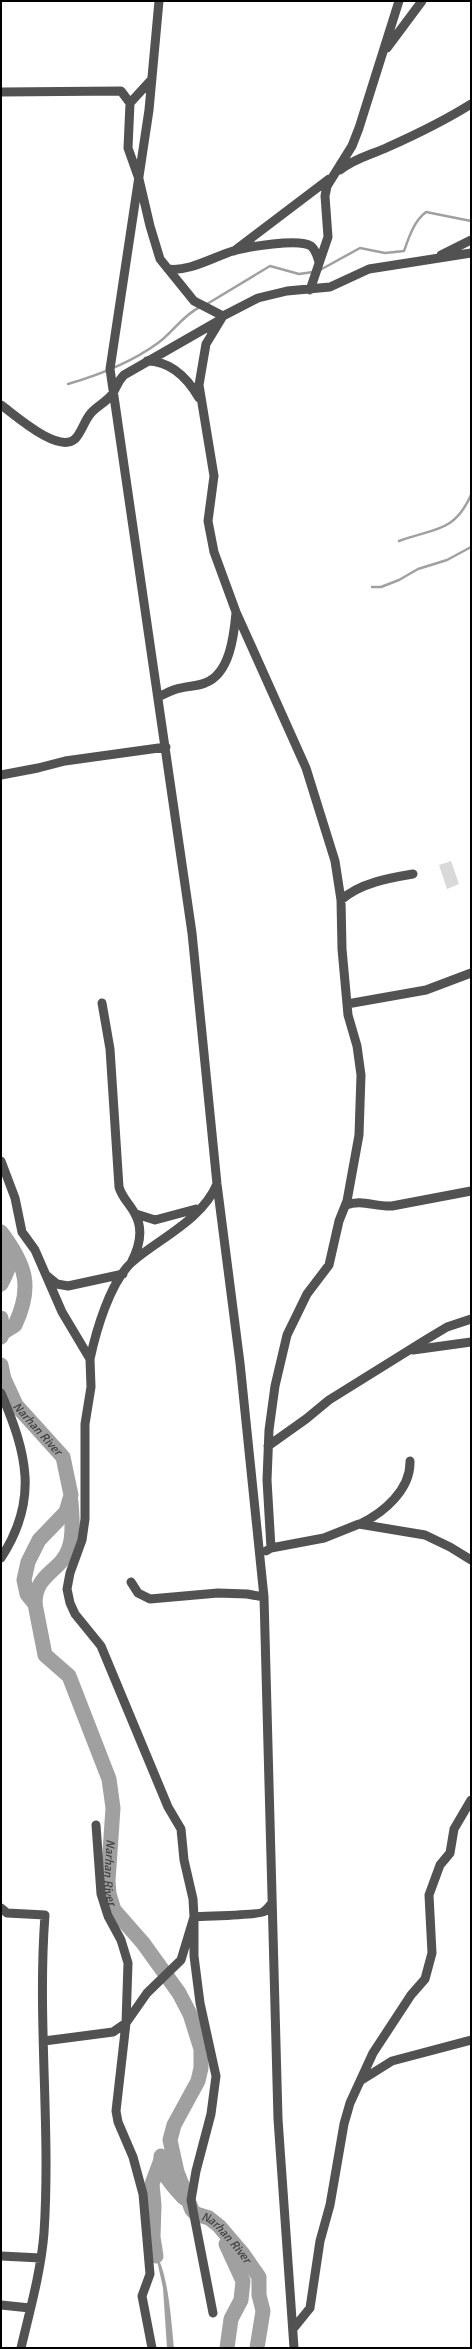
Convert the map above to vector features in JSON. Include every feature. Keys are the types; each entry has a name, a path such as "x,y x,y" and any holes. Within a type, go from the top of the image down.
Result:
{"street":[{"path":"159,1 152,79 140,179 110,369 192,933 217,1184 240,1363 264,1597 278,2119 294,2348"},
{"path":"310,290 328,237 325,196 330,178 352,146 399,1"},
{"path":"381,56 422,1"},
{"path":"152,79 130,103 128,148 140,179 150,226 160,259 194,301 221,318"},
{"path":"1,92 120,91 130,103"},
{"path":"234,251 311,195 351,161 385,149 438,124 471,104"},
{"path":"433,259 471,240"},
{"path":"168,269 185,268 234,251 294,242 311,247 317,253 319,264"},
{"path":"1,406 38,433 54,440 68,442 74,440 91,413 113,393 118,381 221,318 258,298 288,291 330,287 369,269 469,255"},
{"path":"221,318 206,344 199,385 214,476 208,521 214,552 236,612 306,768 335,861 341,900 347,1004 357,1046 361,1075 359,1135 346,1205 339,1221 329,1265 307,1294 287,1335 275,1386 268,1446 268,1528 271,1548"},
{"path":"147,362 164,364 179,373 193,387 202,402"},
{"path":"158,697 178,688 204,684 213,679 220,671 229,652 236,612"},
{"path":"1,775 72,760 166,747"},
{"path":"341,900 348,894 379,881 413,874"},
{"path":"347,1004 426,990 471,974"},
{"path":"102,1003 110,1049 119,1187 122,1197 136,1214 140,1240 131,1263 106,1305 95,1337 90,1359 91,1387 85,1424 85,1519 82,1540 68,1583 70,1603 87,1630 101,1646 168,1807 181,1829 184,1860 193,1899 194,1956 200,2003 216,2076 211,2114 196,2171 191,2200 214,2313"},
{"path":"1,1161 15,1198 22,1232 35,1250 44,1274 62,1312 90,1359"},
{"path":"131,1263 181,1225 202,1206 213,1193 217,1184"},
{"path":"346,1205 364,1202 383,1206 392,1206 471,1191"},
{"path":"136,1214 155,1220 180,1214 202,1206"},
{"path":"44,1274 57,1284 68,1286 124,1274"},
{"path":"268,1446 306,1420 329,1400 447,1327 471,1319"},
{"path":"408,1351 471,1342"},
{"path":"1,1393 18,1434 26,1466 20,1520 12,1539 1,1558"},
{"path":"260,1555 271,1548 324,1538 359,1524 384,1510 397,1495 406,1481 410,1461"},
{"path":"359,1524 425,1535 450,1546 471,1560"},
{"path":"131,1582 138,1594 150,1598 218,1593 247,1594 264,1597"},
{"path":"293,2329 310,2308 320,2241 330,2205 344,2124 350,2103 373,2053 401,2009 425,1979 432,1953 429,1895 440,1865 450,1853 454,1829 471,1800"},
{"path":"96,1825 101,1894 108,1916 121,1940 128,1963 126,2023 116,2110 118,2122 133,2157 143,2194 150,2274 142,2296 152,2348"},
{"path":"194,1916 238,1913 253,1914 263,1912 272,1903"},
{"path":"1,1908 7,1913 45,1915 42,1953 46,2108 44,2232 41,2258 21,2348"},
{"path":"44,2040 113,2032 126,2023 147,1992 180,1960 194,1916"},
{"path":"360,2081 392,2061 471,2040"},
{"path":"1,2256 41,2258"},
{"path":"1,2305 30,2308"}],"shaded area":[{"path":"451,861 459,884 447,889 439,865"},
{"path":"156,2256 164,2273 171,2314 174,2348 167,2348 163,2288"}],"waterway":[{"path":"320,270 360,248 385,253 404,251 415,225 426,212 471,221"},
{"path":"207,304 270,266 299,274 313,272"},
{"path":"68,384 103,372 148,350 158,343 188,314 200,307"},
{"path":"399,541 433,531 450,523 458,516 471,495"},
{"path":"372,587 381,587 399,580 418,569 447,560 471,547"},
{"path":"1,1232 10,1244 21,1266 25,1288 21,1311 15,1325 2,1333"},
{"name":"Narhan River","path":"1,1284 9,1265 9,1257 6,1246"},
{"name":"Narhan River","path":"1,1318 3,1332 1,1337"},
{"name":"Narhan River","path":"1,1365 4,1379 16,1405 63,1457 71,1495 66,1512 39,1540 28,1562 24,1580 27,1594 35,1604 45,1655 69,1676 109,1779 113,1808 108,1881 109,1894 114,1910 143,1943 179,1993 190,2014 201,2049 201,2068 198,2081 174,2125 170,2140 177,2172 192,2210 196,2214 209,2218 219,2226 243,2254 259,2277 259,2295 263,2311 257,2348"},
{"path":"35,1604 39,1586 60,1563 71,1543 71,1502"},
{"path":"161,2156 161,2162 165,2174 184,2198"},
{"name":"Narhan River","path":"156,2256 153,2237 154,2205 152,2184 161,2160"},
{"path":"226,2244 243,2281 241,2300 231,2319 227,2348"}]}
